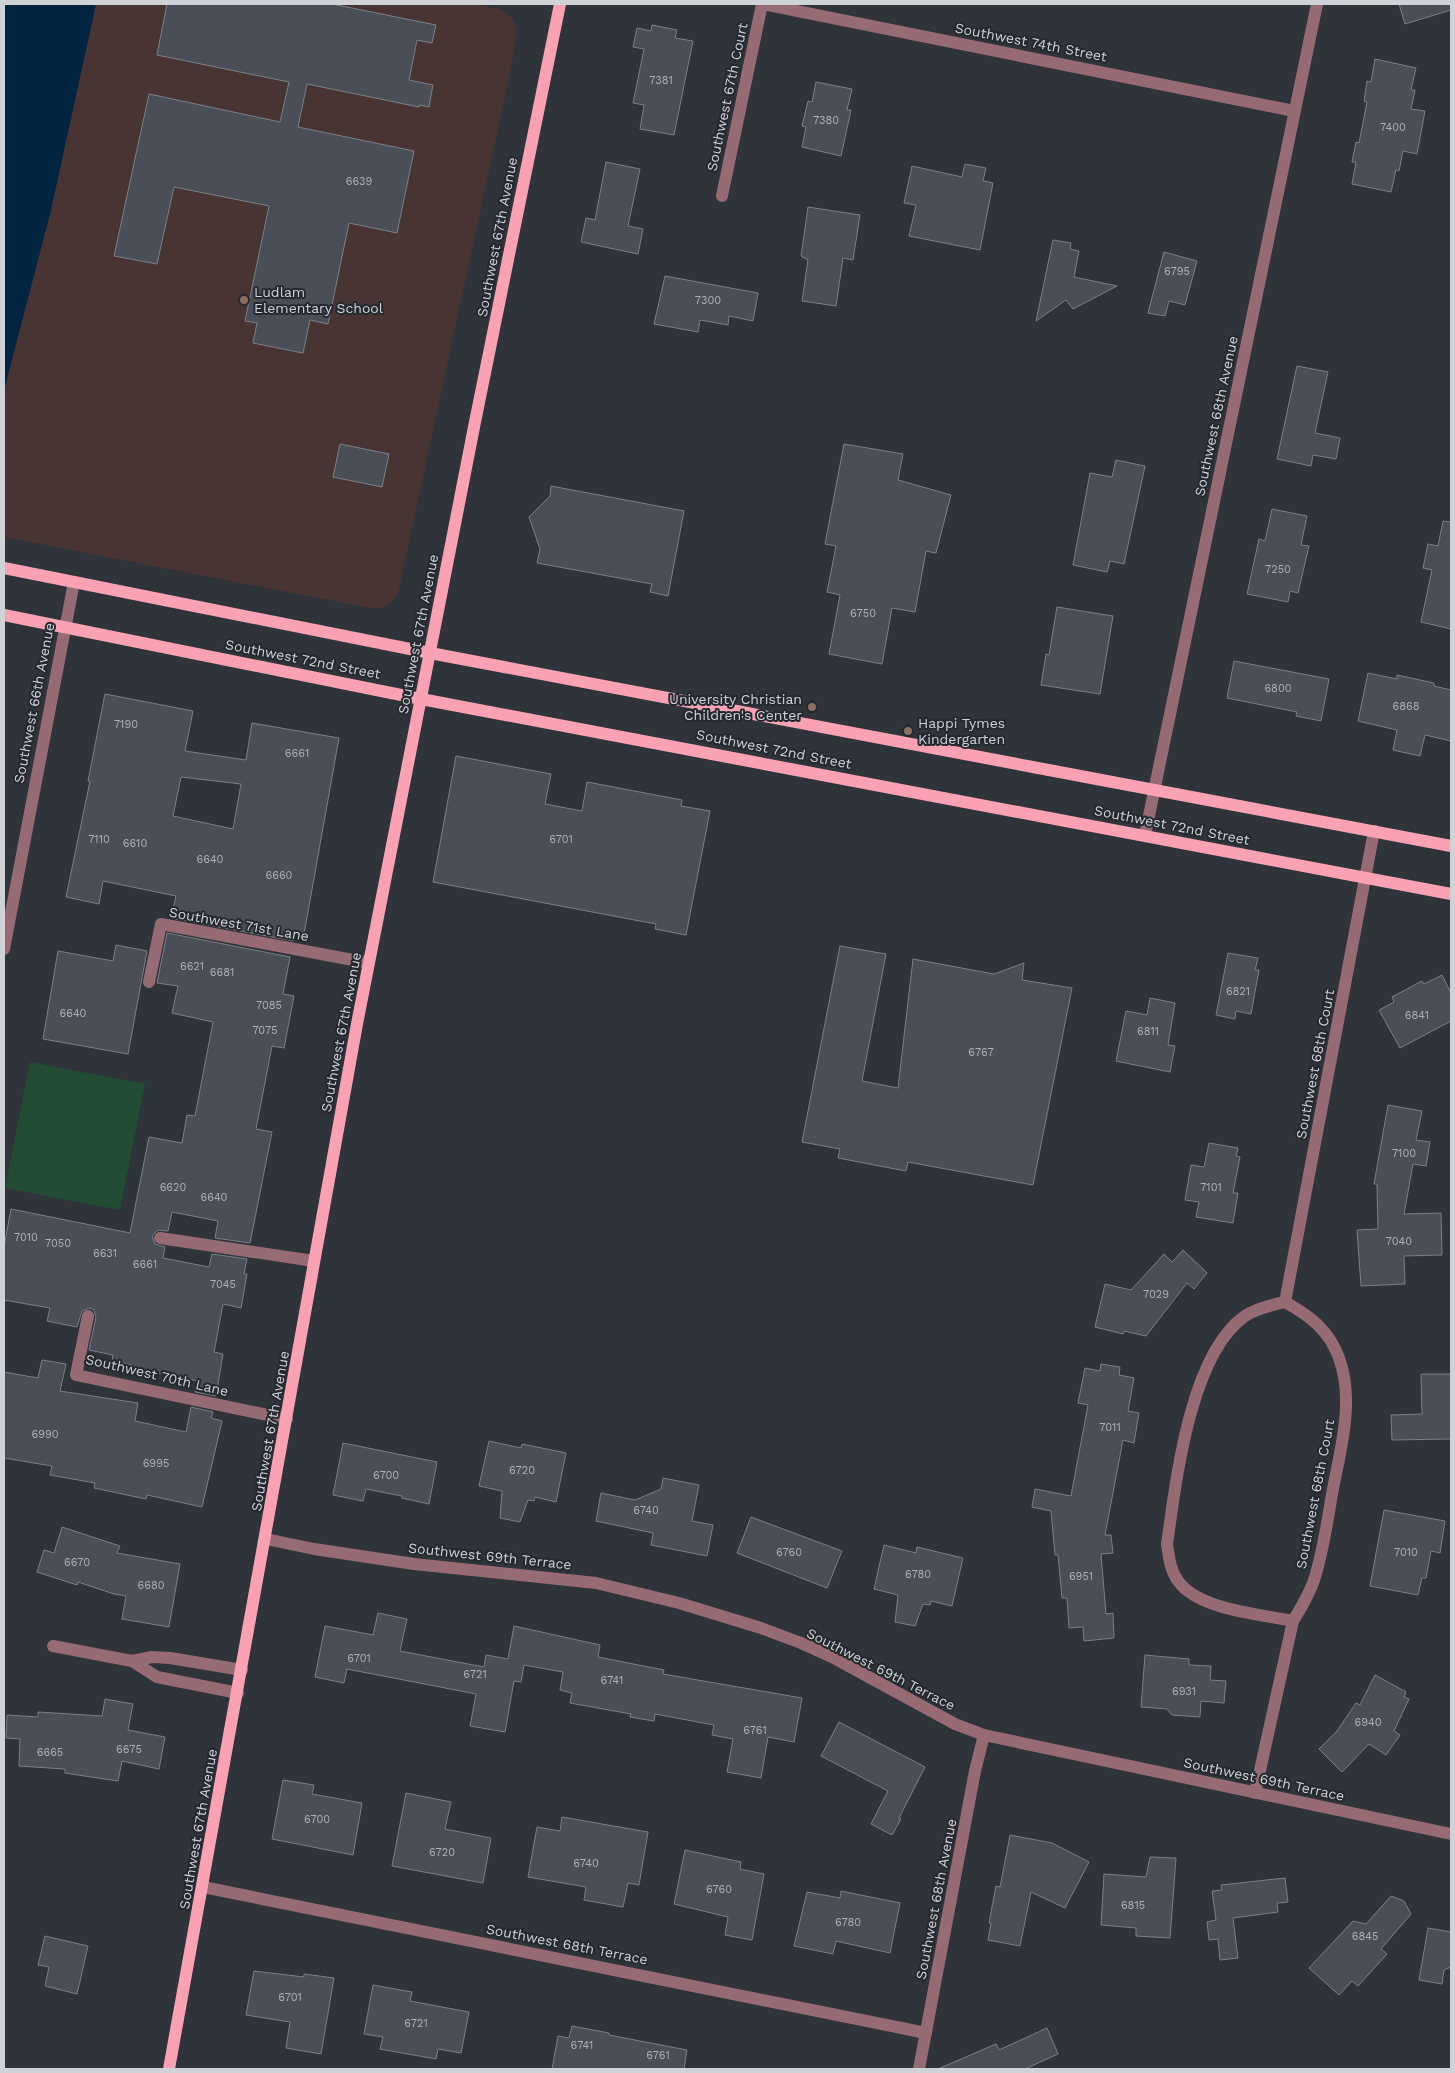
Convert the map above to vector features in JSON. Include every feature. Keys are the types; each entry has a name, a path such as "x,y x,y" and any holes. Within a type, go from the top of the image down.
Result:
{"main road":[{"name":"Southwest 67th Avenue","path":"169,2069 369,963 560,4"},
{"path":"4,568 430,652 1451,846"},
{"name":"Southwest 72nd Street","path":"4,615 421,699 1451,894"}],"street":[{"name":"Southwest 74th Street","path":"762,4 1294,111"},
{"name":"Southwest 67th Court","path":"722,196 762,4"},
{"name":"Southwest 68th Avenue","path":"1145,835 1294,111 1318,4"},
{"name":"Southwest 66th Avenue","path":"4,949 64,626 74,582"},
{"name":"Southwest 68th Court","path":"1255,1793 1293,1621 1306,1601 1320,1559 1343,1434 1346,1407 1344,1378 1339,1358 1319,1324 1285,1302 1374,831"},
{"name":"Southwest 71st Lane","path":"149,982 161,924 369,963"},
{"path":"160,1238 314,1261"},
{"path":"1285,1302 1263,1308 1245,1316 1224,1338 1212,1356 1194,1400 1188,1421 1167,1544 1169,1559 1178,1580 1187,1590 1198,1597 1216,1605 1293,1621"},
{"name":"Southwest 70th Lane","path":"88,1316 76,1375 287,1419"},
{"name":"Southwest 69th Terrace","path":"266,1539 314,1549 414,1564 596,1583 679,1603 761,1628 801,1643 832,1657 955,1724 984,1735 1451,1834"},
{"path":"53,1646 132,1661 152,1657 170,1658 242,1670"},
{"path":"132,1661 147,1673 165,1680 238,1693"},
{"name":"Southwest 68th Avenue","path":"920,2069 975,1771 984,1735"},
{"name":"Southwest 68th Terrace","path":"202,1887 926,2033"}],"shaded area":[{"name":"Ludlam Elementary School","path":"96,4 473,4 500,9 512,18 515,24 517,34 510,73 399,589 397,596 383,608 370,608 4,537 4,390 51,210"}],"green space":[{"path":"30,1062 145,1084 120,1210 5,1188"}],"water":[{"path":"5,4 96,4 51,210 4,390"}],"building":[{"path":"167,4 332,4 436,25 432,43 417,40 409,80 433,85 429,107 419,105 419,107 307,84 298,127 414,151 397,233 349,223 328,324 310,320 303,353 253,343 257,323 245,321 269,206 174,187 157,264 114,256 149,94 280,122 289,82 157,55"},
{"path":"1399,4 1451,4 1451,10 1405,24"},
{"path":"652,25 677,30 675,38 693,41 674,135 640,129 644,105 633,103 644,49 633,47 637,28 651,31"},
{"path":"1375,59 1416,68 1411,90 1415,90 1411,109 1425,111 1417,154 1403,151 1399,171 1396,170 1391,192 1352,184 1356,162 1352,162 1356,142 1359,143 1367,102 1364,101 1367,81 1371,82"},
{"path":"816,82 852,89 847,110 851,110 841,156 802,147 806,127 802,126 808,101 812,102"},
{"path":"606,162 640,169 628,226 643,229 638,254 581,242 586,218 595,220"},
{"path":"965,164 986,168 983,181 993,183 980,250 909,236 916,205 904,203 912,166 962,177"},
{"path":"808,207 860,215 853,260 843,258 836,306 802,301 808,260 801,256"},
{"path":"1053,240 1071,243 1070,249 1079,251 1074,277 1117,286 1073,309 1066,300 1036,321"},
{"path":"1164,252 1197,261 1185,305 1169,301 1165,316 1148,313"},
{"path":"665,276 758,293 753,321 729,316 728,325 700,320 698,332 654,324"},
{"path":"1297,366 1328,372 1315,433 1340,438 1336,459 1313,455 1311,466 1277,459"},
{"path":"340,444 389,454 382,487 333,477"},
{"path":"844,444 903,454 898,480 951,495 936,553 926,551 915,612 892,608 882,664 829,654 840,595 827,592 836,546 825,544"},
{"path":"1116,460 1145,466 1124,564 1110,561 1107,572 1073,565 1090,473 1112,477"},
{"path":"551,486 684,511 668,596 650,592 652,584 537,563 540,549 529,517 550,496"},
{"path":"1272,509 1307,516 1301,545 1309,546 1298,593 1290,591 1288,602 1247,594 1259,539 1265,541"},
{"path":"1443,521 1451,522 1451,629 1421,622 1432,570 1423,568 1428,544 1438,546"},
{"path":"1057,607 1113,616 1100,694 1041,685 1046,654 1049,655"},
{"path":"1234,661 1329,679 1321,721 1296,716 1297,712 1227,698"},
{"path":"1368,673 1397,679 1397,675 1434,683 1434,686 1451,690 1451,741 1425,735 1420,756 1393,750 1397,730 1358,721"},
{"path":"105,694 193,711 185,751 246,760 252,723 339,738 303,940 294,938 294,941 171,918 176,896 103,881 99,904 66,897 90,781 88,781","holes":["181,777 241,784 233,829 173,816"]},
{"path":"456,756 551,774 545,804 582,811 587,782 682,800 681,806 710,811 686,935 655,929 656,924 433,882"},
{"path":"167,933 290,957 283,994 294,996 284,1048 272,1046 256,1129 272,1132 250,1243 215,1238 218,1221 172,1212 168,1231 158,1230 152,1236 155,1244 165,1247 163,1258 209,1267 212,1254 247,1259 244,1274 247,1274 241,1308 223,1304 214,1352 223,1354 216,1396 195,1392 198,1381 131,1368 132,1365 112,1361 113,1355 89,1350 96,1317 94,1310 90,1308 82,1311 77,1327 47,1321 50,1308 4,1300 4,1246 11,1209 130,1233 149,1137 182,1143 187,1115 195,1116 213,1022 172,1013 178,986 157,983"},
{"path":"116,945 147,951 128,1054 43,1039 58,951 113,961"},
{"path":"840,946 886,954 862,1081 898,1088 913,959 994,974 1024,963 1022,980 1072,988 1033,1185 908,1162 906,1171 838,1158 840,1149 802,1142"},
{"path":"1228,953 1258,958 1255,970 1259,970 1251,1014 1236,1011 1235,1019 1216,1015"},
{"path":"1442,975 1451,993 1451,1021 1400,1048 1379,1010 1394,1002 1392,997 1422,981 1424,984"},
{"path":"1150,998 1175,1003 1168,1045 1175,1046 1170,1072 1116,1061 1126,1011 1147,1015"},
{"path":"1388,1105 1422,1111 1416,1140 1430,1142 1426,1166 1413,1164 1404,1214 1441,1213 1442,1255 1404,1256 1405,1284 1361,1286 1357,1230 1378,1229 1377,1184 1374,1184"},
{"path":"1209,1143 1238,1148 1236,1156 1240,1157 1233,1193 1238,1193 1233,1223 1196,1217 1199,1202 1185,1200 1191,1165 1204,1167"},
{"path":"1183,1250 1207,1273 1194,1289 1187,1283 1146,1336 1124,1331 1123,1334 1095,1327 1105,1284 1131,1290 1164,1254 1172,1262"},
{"path":"42,1360 66,1364 60,1391 138,1403 135,1421 186,1432 191,1407 213,1412 211,1418 222,1421 202,1507 147,1495 146,1499 94,1488 95,1483 50,1475 52,1466 4,1458 4,1372 38,1378"},
{"path":"1101,1364 1120,1367 1119,1375 1134,1378 1128,1411 1139,1413 1134,1443 1123,1440 1105,1535 1111,1535 1113,1553 1101,1554 1106,1614 1113,1613 1114,1638 1084,1641 1083,1627 1069,1628 1067,1598 1062,1598 1058,1555 1055,1555 1051,1511 1032,1507 1035,1489 1071,1496 1088,1405 1078,1403 1085,1368 1100,1371"},
{"path":"1421,1374 1451,1374 1451,1439 1392,1440 1391,1415 1422,1414"},
{"path":"489,1441 521,1448 522,1444 566,1453 556,1502 535,1497 534,1501 528,1500 520,1522 500,1518 502,1491 479,1486"},
{"path":"343,1443 437,1462 429,1504 402,1498 402,1496 366,1489 363,1501 333,1495"},
{"path":"663,1478 699,1485 692,1521 713,1525 707,1556 651,1545 653,1533 596,1521 601,1493 635,1500 661,1489"},
{"path":"1384,1510 1445,1521 1440,1553 1431,1551 1426,1578 1422,1578 1418,1595 1370,1586"},
{"path":"751,1517 842,1551 827,1588 737,1553"},
{"path":"62,1527 120,1546 117,1553 180,1564 169,1627 122,1619 126,1596 78,1582 77,1585 37,1572 44,1550 54,1553"},
{"path":"884,1545 916,1553 917,1547 963,1558 952,1606 931,1601 930,1605 923,1604 915,1626 895,1622 898,1595 874,1589"},
{"path":"378,1613 407,1619 400,1651 484,1667 486,1655 508,1659 514,1626 600,1645 598,1657 664,1670 663,1674 802,1698 794,1742 768,1737 761,1778 727,1772 733,1739 712,1735 714,1725 655,1714 654,1721 630,1717 631,1714 570,1703 572,1693 560,1690 563,1672 524,1665 521,1682 514,1681 505,1732 470,1726 476,1694 347,1669 344,1683 315,1677 325,1626 373,1635"},
{"path":"1145,1655 1189,1659 1189,1665 1211,1666 1210,1680 1226,1681 1224,1703 1201,1701 1200,1717 1172,1715 1167,1709 1141,1707"},
{"path":"1375,1675 1406,1692 1404,1697 1409,1699 1394,1731 1400,1735 1386,1755 1369,1744 1342,1772 1319,1749 1337,1731 1356,1703 1360,1705"},
{"path":"105,1699 133,1704 128,1730 165,1737 159,1769 122,1761 118,1781 65,1773 65,1769 19,1766 20,1739 6,1738 7,1715 38,1717 38,1712 102,1716"},
{"path":"839,1722 925,1767 892,1835 871,1824 888,1791 821,1756"},
{"path":"283,1780 314,1785 312,1794 362,1803 353,1855 272,1839"},
{"path":"406,1793 451,1802 445,1829 491,1838 483,1883 392,1866"},
{"path":"562,1817 648,1832 639,1885 628,1883 623,1907 584,1900 586,1887 528,1877 537,1827 560,1831"},
{"path":"1010,1835 1052,1843 1089,1862 1065,1908 1031,1892 1020,1946 988,1940 991,1923 989,1923 996,1886 1000,1887"},
{"path":"685,1850 741,1862 740,1869 764,1874 752,1940 725,1935 728,1917 674,1904"},
{"path":"1150,1857 1176,1858 1170,1938 1136,1936 1136,1928 1101,1925 1104,1874 1146,1877"},
{"path":"1285,1878 1288,1902 1277,1903 1278,1912 1233,1918 1238,1958 1220,1960 1218,1939 1209,1940 1207,1922 1216,1920 1212,1891 1222,1890 1221,1885"},
{"path":"841,1891 900,1903 890,1953 836,1941 833,1954 794,1946 807,1892 840,1898"},
{"path":"1391,1896 1404,1901 1411,1914 1381,1949 1387,1954 1358,1986 1352,1981 1339,1995 1309,1968 1353,1921 1366,1924"},
{"path":"1428,1928 1451,1932 1451,1967 1444,1970 1442,1984 1419,1980"},
{"path":"45,1936 88,1946 77,1994 45,1986 49,1967 38,1965"},
{"path":"254,1971 304,1977 304,1974 334,1978 321,2054 286,2048 290,2022 246,2015"},
{"path":"373,1985 412,1992 410,2001 469,2012 461,2053 438,2049 436,2059 380,2049 383,2037 364,2034"},
{"path":"572,2026 687,2050 684,2069 552,2069 558,2036 569,2038"},
{"path":"1047,2028 1058,2054 1025,2069 938,2069 996,2044 999,2050"}],"place":[{"name":"Ludlam Elementary School","path":"244,300"},
{"name":"University Christian Children's Center","path":"812,707"},
{"name":"Happi Tymes Kindergarten","path":"908,731"}]}
